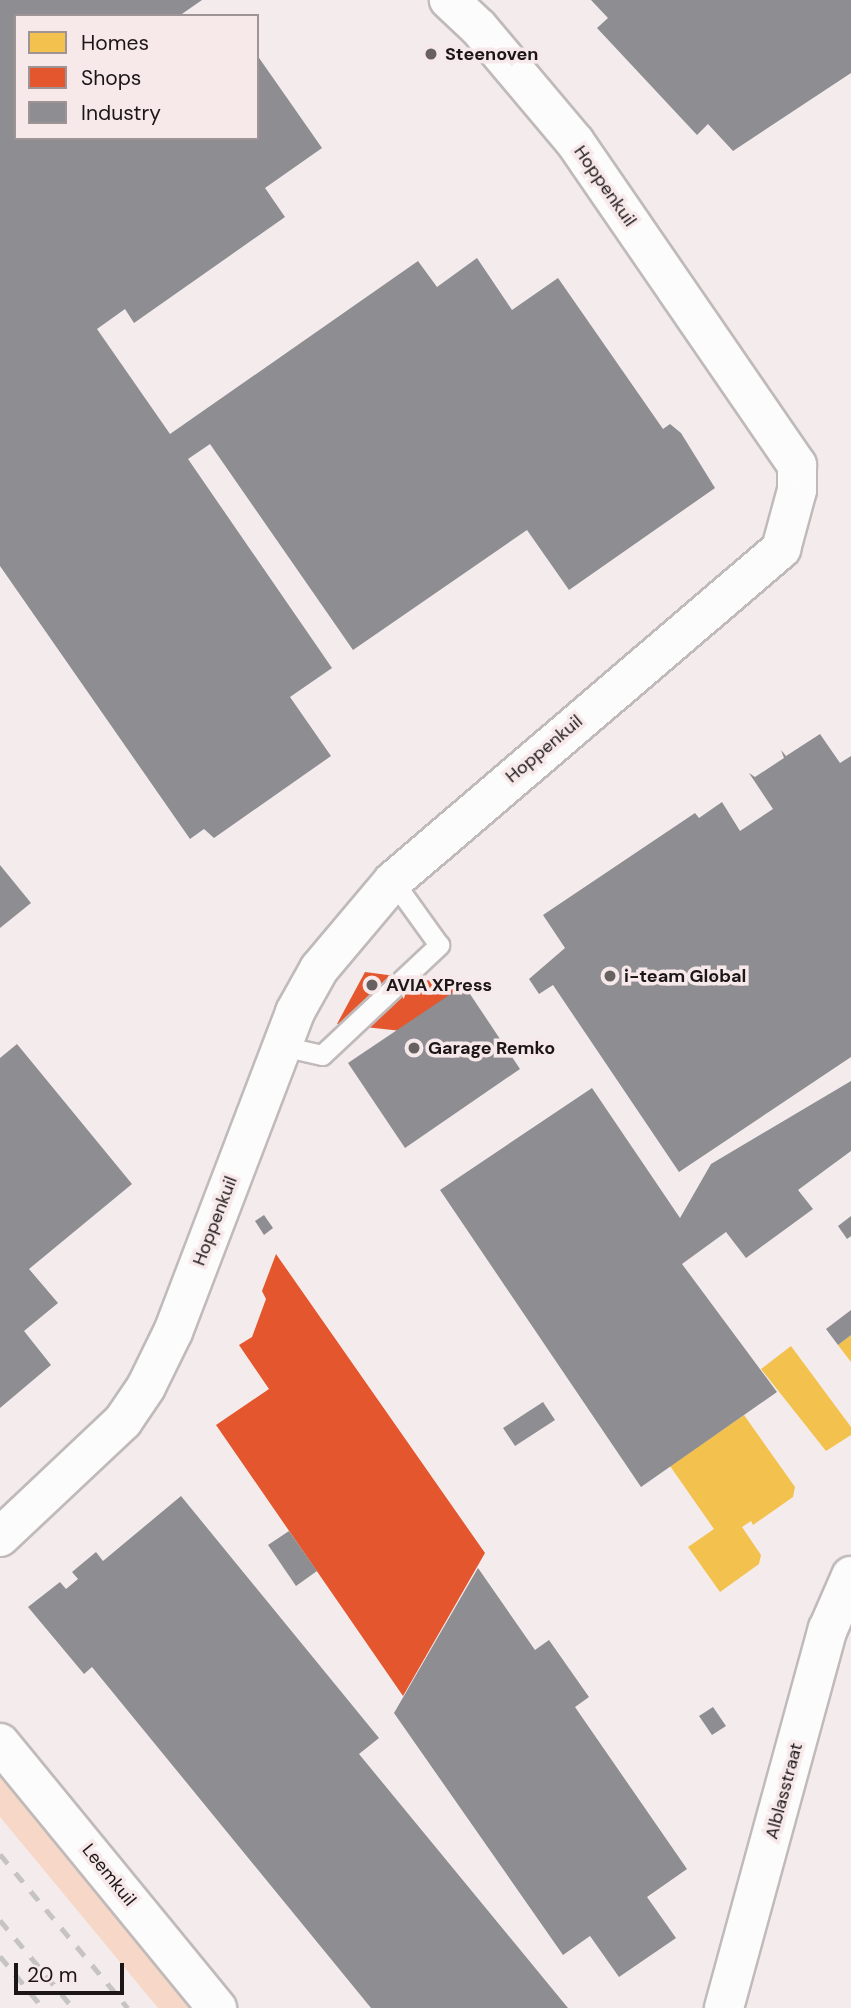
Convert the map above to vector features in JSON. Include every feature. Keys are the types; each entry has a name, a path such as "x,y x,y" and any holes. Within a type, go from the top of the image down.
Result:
{"street":[{"name":"Hoppenkuil","path":"0,1537 123,1420 146,1387 173,1332 282,1046 319,969 393,881 781,549 797,490 797,466 575,142 478,27 449,0"},
{"name":"Alblasstraat","path":"724,2008 828,1629 851,1576"},
{"name":"Leemkuil","path":"0,1743 217,2008"}],"lane":[{"path":"282,1046 321,1055 439,945 393,881"}],"shaded area":[{"path":"0,1775 192,2008 158,2008 0,1817"}],"building: Homes":[{"path":"851,1335 851,1362 838,1345"},
{"path":"791,1346 851,1427 851,1435 826,1451 761,1369"},
{"path":"744,1415 795,1487 793,1497 753,1525 751,1521 742,1527 761,1555 759,1564 720,1592 688,1547 714,1529 670,1466"}],"building: Shops":[{"path":"365,972 464,985 464,998 411,1032 337,1024"},
{"path":"276,1254 485,1553 403,1696 216,1425 269,1389 239,1345 252,1337 266,1299 262,1291"}],"building: Industry":[{"path":"0,0 202,0 182,14 14,14 14,140 259,140 259,58 322,148 265,188 285,217 134,323 125,309 97,329 170,434 418,261 437,287 477,258 512,310 558,278 663,429 670,424 681,433 715,488 569,590 527,530 353,650 210,444 188,459 332,668 290,697 331,756 214,838 204,829 190,839 0,566"},
{"path":"591,0 851,0 851,73 733,151 708,124 697,135 597,28 608,18"},
{"path":"820,734 840,763 851,756 851,1057 679,1172 553,985 539,994 529,979 565,948 543,915 695,813 699,818 722,802 740,831 773,809 749,773 755,777 784,758 781,750 786,756"},
{"path":"0,865 31,903 0,928"},
{"path":"464,985 520,1069 405,1148 348,1063"},
{"path":"17,1044 132,1184 29,1269 58,1303 24,1331 51,1365 0,1408 0,1058"},
{"path":"851,1081 851,1151 798,1190 813,1209 746,1258 726,1232 682,1264 777,1392 641,1487 440,1190 592,1088 680,1218 711,1164"},
{"path":"264,1215 273,1228 264,1235 255,1221"},
{"path":"851,1216 851,1236 847,1239 838,1226"},
{"path":"851,1310 851,1335 838,1345 826,1329"},
{"path":"543,1402 555,1420 515,1446 503,1428"},
{"path":"181,1496 379,1738 359,1754 568,2008 371,2008 92,1667 84,1674 28,1607 60,1582 66,1589 78,1579 72,1572 96,1552 103,1561"},
{"path":"289,1531 317,1571 296,1586 268,1545"},
{"path":"478,1568 535,1650 549,1640 589,1697 575,1707 687,1869 647,1897 676,1938 619,1977 590,1936 563,1955 394,1713"},
{"path":"713,1707 726,1726 712,1735 699,1716"}],"railway":[{"path":"0,1854 128,2008"},
{"path":"0,1920 73,2008"},
{"path":"0,1956 43,2008"}],"place":[{"name":"Steenoven","path":"431,54"},
{"name":"i-team Global","path":"610,976"},
{"name":"AVIA XPress","path":"372,985"},
{"name":"Garage Remko","path":"414,1048"}]}
